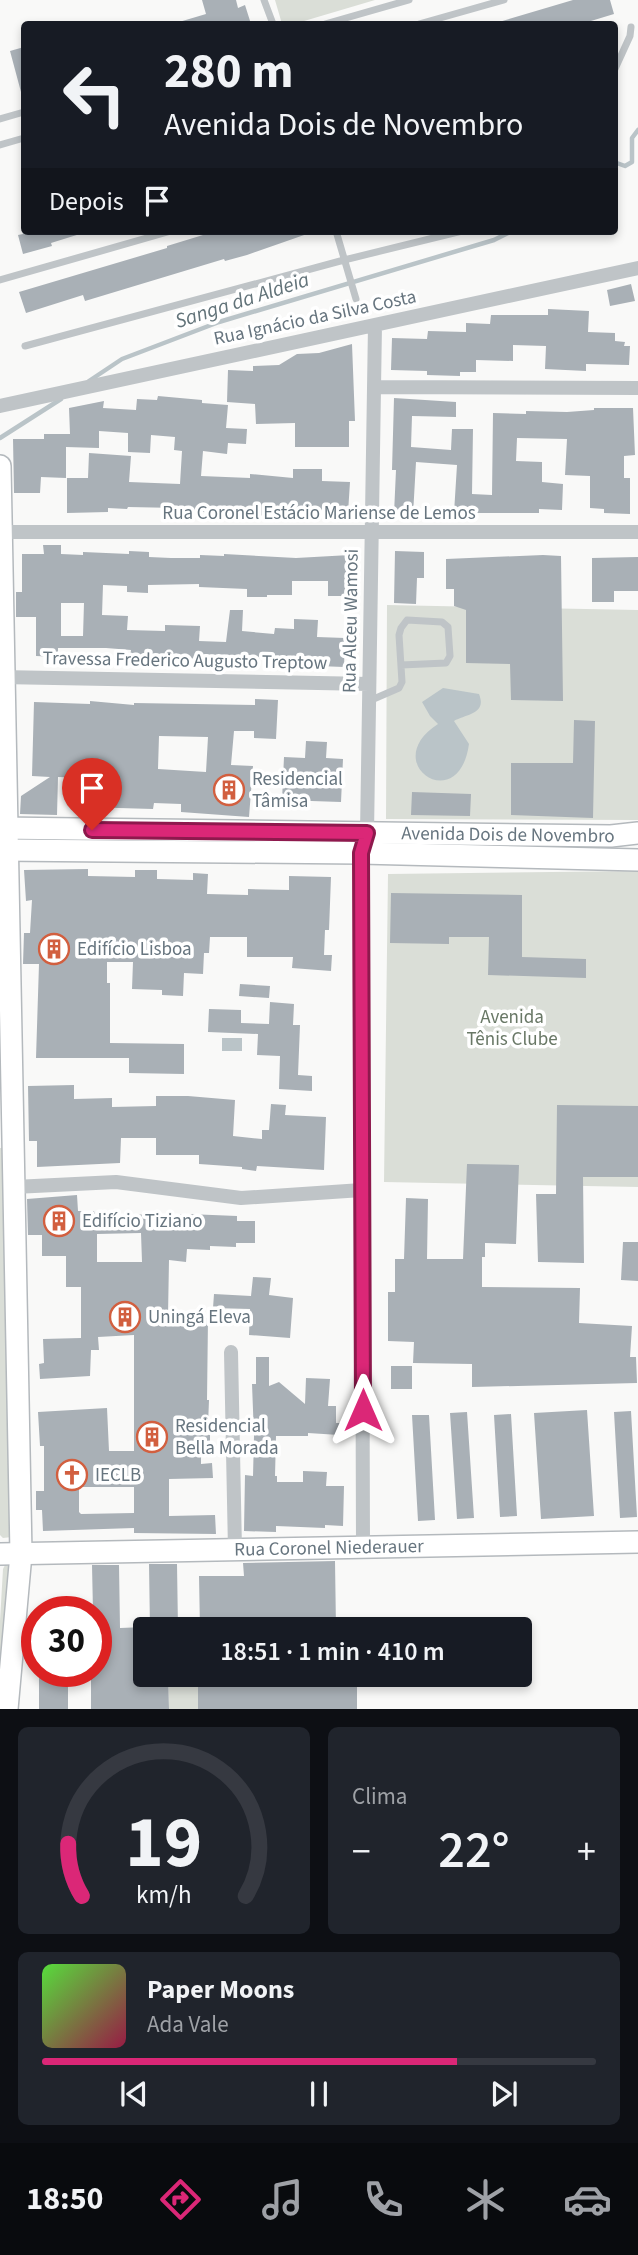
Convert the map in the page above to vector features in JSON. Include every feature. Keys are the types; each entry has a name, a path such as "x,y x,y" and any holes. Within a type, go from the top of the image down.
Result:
{"street":[{"name":"Rua Ignácio da Silva Costa","path":"0,406 638,268"},
{"name":"Rua Alceu Wamosi","path":"363,1547 364,843 375,325"},
{"path":"374,387 638,388"},
{"path":"0,466 6,1134 14,1187 7,1709"},
{"name":"Rua Coronel Estácio Mariense de Lemos","path":"1,532 638,533"},
{"name":"Travessa Frederico Augusto Treptow","path":"2,677 369,684"},
{"name":"Avenida Dois de Novembro","path":"4,828 364,843 638,860"},
{"name":"Avenida Dois de Novembro","path":"4,850 364,843 638,833"},
{"path":"14,1187 116,1182 241,1198 362,1189"},
{"path":"231,1352 234,1550"},
{"name":"Rua Coronel Niederauer","path":"10,1554 638,1542"}],"lane":[{"path":"264,0 272,21"},
{"path":"336,21 409,0"},
{"path":"430,21 504,0"},
{"path":"618,62 630,36 631,27"},
{"path":"0,119 21,113"},
{"path":"0,145 21,139"},
{"path":"0,279 157,235"},
{"path":"337,235 356,299"},
{"path":"24,346 446,235"},
{"path":"369,701 399,688 402,682 398,635 407,620 442,622 448,627 450,656 446,663 401,665"}],"green space":[{"path":"275,0 375,0 304,21 281,21"},
{"path":"387,605 638,610 638,820 386,819"},
{"name":"Avenida Tênis Clube","path":"638,871 638,1187 384,1182 388,874"},
{"path":"0,1148 3,1148 5,1154 12,1537 3,1538 0,1535"},
{"path":"5,1565 9,1566 10,1570 0,1703 0,1621"},
{"path":"168,1687 198,1687 198,1709 169,1709"}],"shaded area":[{"path":"443,688 479,694 481,701 474,712 454,721 469,744 462,766 451,778 439,780 427,776 418,767 416,754 421,739 438,724 422,702"},
{"path":"222,1038 242,1038 242,1051 222,1051"}],"building":[{"path":"202,0 236,0 238,8 245,5 250,21 182,21 206,14"},
{"path":"573,0 610,0 614,14 591,21 502,21"},
{"path":"21,48 21,92 10,51"},
{"path":"18,235 77,235 51,243 52,246 23,254"},
{"path":"203,235 304,235 247,255 225,261 224,259 85,301 83,295 26,313 19,292"},
{"path":"631,284 635,301 610,306 607,290"},
{"path":"548,309 589,311 588,332 615,333 615,341 625,342 624,346 630,346 629,365 586,364 586,371 545,369 546,346 513,345 513,361 476,360 476,372 460,372 460,376 427,375 427,371 391,370 392,338 427,339 428,331 466,332 466,323 490,324 491,315 548,315"},
{"path":"352,344 355,421 349,421 349,447 295,447 295,423 256,424 255,404 227,402 228,370 253,371 253,366 279,365 297,354 319,353"},
{"path":"158,396 228,405 226,428 247,429 246,444 228,443 227,454 203,451 201,476 250,478 250,474 293,478 293,469 322,469 322,481 350,482 348,513 293,513 293,509 269,508 269,516 248,515 248,512 178,512 178,508 128,507 108,508 108,512 67,513 67,478 88,478 89,453 131,456 129,482 180,484 182,451 174,450 175,437 151,435 150,453 128,452 128,433 99,431 99,448 66,447 66,478 41,477 40,493 14,493 13,439 44,439 44,434 70,434 69,408 104,401 103,408 136,410 137,399 157,400"},
{"path":"394,398 456,402 456,417 412,416 411,447 451,450 452,429 473,429 472,494 492,495 493,413 526,414 526,411 567,412 594,408 633,408 635,455 624,456 624,478 630,478 630,514 604,513 604,509 590,508 590,476 565,475 567,439 517,438 516,461 542,462 542,482 563,484 562,510 539,509 539,513 454,513 457,465 416,462 413,515 394,514"},
{"path":"43,545 61,545 61,554 83,555 83,552 129,554 129,551 149,552 149,557 171,558 200,558 200,555 224,554 296,558 350,555 350,596 328,596 328,581 292,581 292,595 267,597 247,597 247,589 199,587 199,584 148,585 148,593 127,592 127,586 103,585 102,615 128,616 127,630 165,631 165,625 200,626 199,641 226,642 230,610 243,610 242,631 274,634 275,628 294,629 294,619 318,620 317,637 345,638 344,667 268,659 130,658 131,650 106,648 58,648 58,657 36,656 36,617 16,617 16,592 22,592 22,554 44,554","holes":["61,603 84,603 83,636 61,636"]},
{"path":"395,551 424,552 424,578 417,578 416,604 394,603"},
{"path":"561,556 563,701 511,700 510,664 466,663 466,610 454,606 454,589 446,589 446,559"},
{"path":"638,557 638,591 614,591 614,602 592,602 592,558"},
{"path":"255,699 278,700 276,739 254,738 254,731 234,731 231,765 253,766 249,817 181,812 181,804 154,803 153,809 84,807 85,778 58,777 57,815 20,814 21,796 50,777 32,776 34,702 255,705","holes":["159,736 208,737 206,772 158,769"]},
{"path":"574,720 595,721 593,818 511,815 511,763 573,763"},
{"path":"306,741 327,742 326,758 343,759 341,802 282,800 284,757 305,758"},
{"path":"412,792 471,794 470,816 411,815"},
{"path":"88,869 88,876 135,877 135,870 157,870 157,879 193,880 193,873 208,874 207,894 248,895 248,889 289,890 289,876 331,877 329,930 325,930 324,955 332,955 331,971 292,968 293,957 247,957 247,937 210,937 209,953 204,953 203,974 184,973 183,996 162,995 162,990 132,989 133,962 107,962 107,983 110,983 110,1043 184,1044 184,1074 129,1073 129,1058 36,1058 39,964 23,964 24,933 30,933 32,900 26,901 24,870"},
{"path":"391,893 522,895 522,957 586,959 586,978 488,975 489,937 449,937 449,944 390,943"},
{"path":"240,984 270,986 269,998 239,996"},
{"path":"270,1002 294,1004 293,1025 300,1025 298,1075 312,1076 312,1091 279,1089 280,1056 257,1055 258,1034 208,1032 209,1009 241,1010 241,1023 269,1024"},
{"path":"74,1085 74,1099 112,1098 112,1107 156,1106 156,1096 235,1100 233,1136 262,1139 262,1130 269,1130 271,1104 286,1105 285,1115 326,1117 324,1170 257,1166 256,1171 242,1167 199,1164 199,1155 156,1155 156,1138 121,1138 120,1163 37,1167 37,1141 29,1141 28,1086"},
{"path":"557,1105 638,1106 638,1177 583,1177 584,1263 538,1262 536,1194 556,1194"},
{"path":"467,1164 519,1165 516,1244 485,1243 482,1287 580,1288 579,1323 632,1326 630,1357 636,1357 637,1383 472,1387 472,1364 413,1363 414,1342 388,1341 388,1292 395,1292 395,1259 404,1259 406,1198 428,1199 427,1259 463,1259"},
{"path":"77,1195 78,1211 94,1211 95,1215 188,1214 237,1216 237,1221 255,1221 255,1243 236,1243 236,1247 210,1246 210,1250 187,1249 186,1262 169,1260 168,1316 208,1318 207,1400 210,1441 201,1441 201,1464 212,1463 213,1478 169,1479 169,1516 215,1515 216,1534 134,1533 134,1528 43,1531 42,1510 36,1510 36,1491 44,1491 44,1446 40,1446 38,1412 107,1408 109,1451 134,1451 134,1335 98,1337 99,1350 91,1350 90,1376 40,1379 39,1364 44,1363 43,1339 81,1338 81,1287 66,1287 66,1256 42,1256 42,1235 28,1235 27,1199","holes":["141,1233 142,1262 97,1262 97,1234","79,1487 134,1487 134,1513 81,1514"]},
{"path":"623,1242 638,1242 638,1281 621,1280"},
{"path":"253,1277 271,1278 269,1295 293,1298 290,1338 249,1335 250,1309 213,1308 214,1294 251,1296"},
{"path":"256,1357 269,1357 269,1386 279,1382 305,1404 306,1378 330,1379 328,1406 336,1406 336,1423 340,1423 339,1435 308,1433 308,1436 276,1436 275,1476 277,1482 303,1482 303,1471 327,1472 326,1486 344,1486 343,1526 276,1526 276,1532 244,1531 245,1475 253,1476 252,1384 256,1384"},
{"path":"391,1366 412,1366 412,1389 391,1389"},
{"path":"587,1410 594,1516 541,1519 534,1413"},
{"path":"631,1411 637,1517 620,1518 614,1412"},
{"path":"467,1412 474,1518 457,1519 450,1413"},
{"path":"511,1414 517,1516 500,1517 494,1415"},
{"path":"412,1415 429,1415 435,1520 418,1521"},
{"path":"335,1561 336,1617 200,1617 199,1576 244,1576 243,1563"},
{"path":"149,1564 177,1564 178,1617 150,1617"},
{"path":"92,1565 119,1565 120,1628 133,1627 133,1687 168,1687 169,1709 91,1709 91,1687 112,1687 112,1596 93,1596"},
{"path":"39,1687 68,1687 68,1709 39,1709"},
{"path":"198,1687 357,1687 357,1709 198,1709"}],"waterway":[{"name":"Sanga da Aldeia","path":"618,163 625,166 632,162 632,138 638,130"},
{"name":"Sanga da Aldeia","path":"89,381 122,359 219,322 504,235"},
{"name":"Sanga da Aldeia","path":"0,438 61,399"}],"place":[{"name":"Residencial Tâmisa","path":"229,790"},
{"name":"Edifício Lisboa","path":"54,949"},
{"name":"Edifício Tiziano","path":"59,1221"},
{"name":"Uningá Eleva","path":"125,1317"},
{"name":"Residencial Bella Morada","path":"152,1437"},
{"name":"IECLB","path":"72,1475"}],"route":[{"path":"92,830 367,833 361,853 363,1410"}]}
